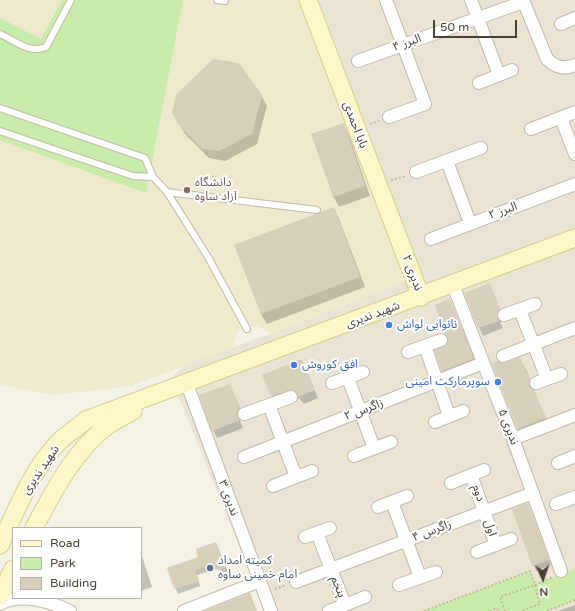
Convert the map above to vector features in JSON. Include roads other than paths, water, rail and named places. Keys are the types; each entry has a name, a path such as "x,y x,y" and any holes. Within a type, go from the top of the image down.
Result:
{"street":[{"name":"بابا احمدی","path":"308,0 403,250"},
{"path":"386,0 425,104 389,117"},
{"path":"471,0 499,75"},
{"path":"523,1 547,59 552,64 564,68 575,65"},
{"name":"البرز ۴","path":"358,61 523,1"},
{"path":"561,24 575,18"},
{"path":"479,83 512,70"},
{"path":"531,128 575,112"},
{"path":"561,118 575,154"},
{"path":"416,172 481,148"},
{"path":"447,161 470,223"},
{"name":"البرز ۲","path":"431,239 575,184"},
{"name":"شهید ندیری","path":"0,545 26,490 47,457 61,440 86,420 421,297 575,238"},
{"name":"ندیری ۲","path":"403,250 421,297"},
{"name":"ندیری ۵","path":"453,285 533,493 558,574"},
{"path":"504,315 535,304"},
{"path":"520,310 533,345 542,381 561,374"},
{"path":"503,356 575,328"},
{"path":"408,352 441,340"},
{"path":"425,346 450,416"},
{"name":"زاگرس ۲","path":"244,457 483,363"},
{"path":"332,383 363,372"},
{"path":"348,378 374,448"},
{"name":"ندیری ۳","path":"187,384 271,611"},
{"name":"شهید ندیری","path":"35,527 64,474 95,437 108,426 170,389"},
{"path":"244,414 291,397"},
{"path":"268,405 296,477"},
{"path":"435,422 463,411"},
{"path":"513,439 575,415"},
{"path":"354,456 391,442"},
{"path":"558,463 575,456"},
{"path":"451,483 484,470"},
{"path":"273,486 312,471"},
{"name":"دوم","path":"471,475 484,511"},
{"name":"زاگرس ۴","path":"296,582 533,493"},
{"path":"378,507 407,496"},
{"path":"556,504 575,497"},
{"path":"392,502 420,577"},
{"name":"اول","path":"484,511 496,545"},
{"path":"305,537 330,528"},
{"name":"پنجم","path":"317,532 345,605"},
{"path":"478,552 511,539"},
{"path":"0,596 12,571"},
{"path":"399,584 436,572"},
{"path":"184,611 262,587"},
{"path":"329,611 365,597"},
{"path":"0,604 16,599 56,604"},
{"path":"46,599 70,611"}],"lane":[{"path":"0,34 28,49 39,50 46,47 71,0"},
{"path":"217,0 225,2"},
{"path":"0,108 145,158 153,178 167,192 208,257 247,329"},
{"path":"0,131 133,176 153,178"},
{"path":"167,192 317,210"}],"place":[{"name":"دانشگاه آزاد ساوه","path":"187,190"},
{"name":"نانوایی لواش","path":"389,325"},
{"name":"افق کوروش","path":"294,365"},
{"name":"سوپرمارکت امینی","path":"498,382"},
{"name":"کمیته امداد امام خمینی ساوه","path":"210,568"}]}
